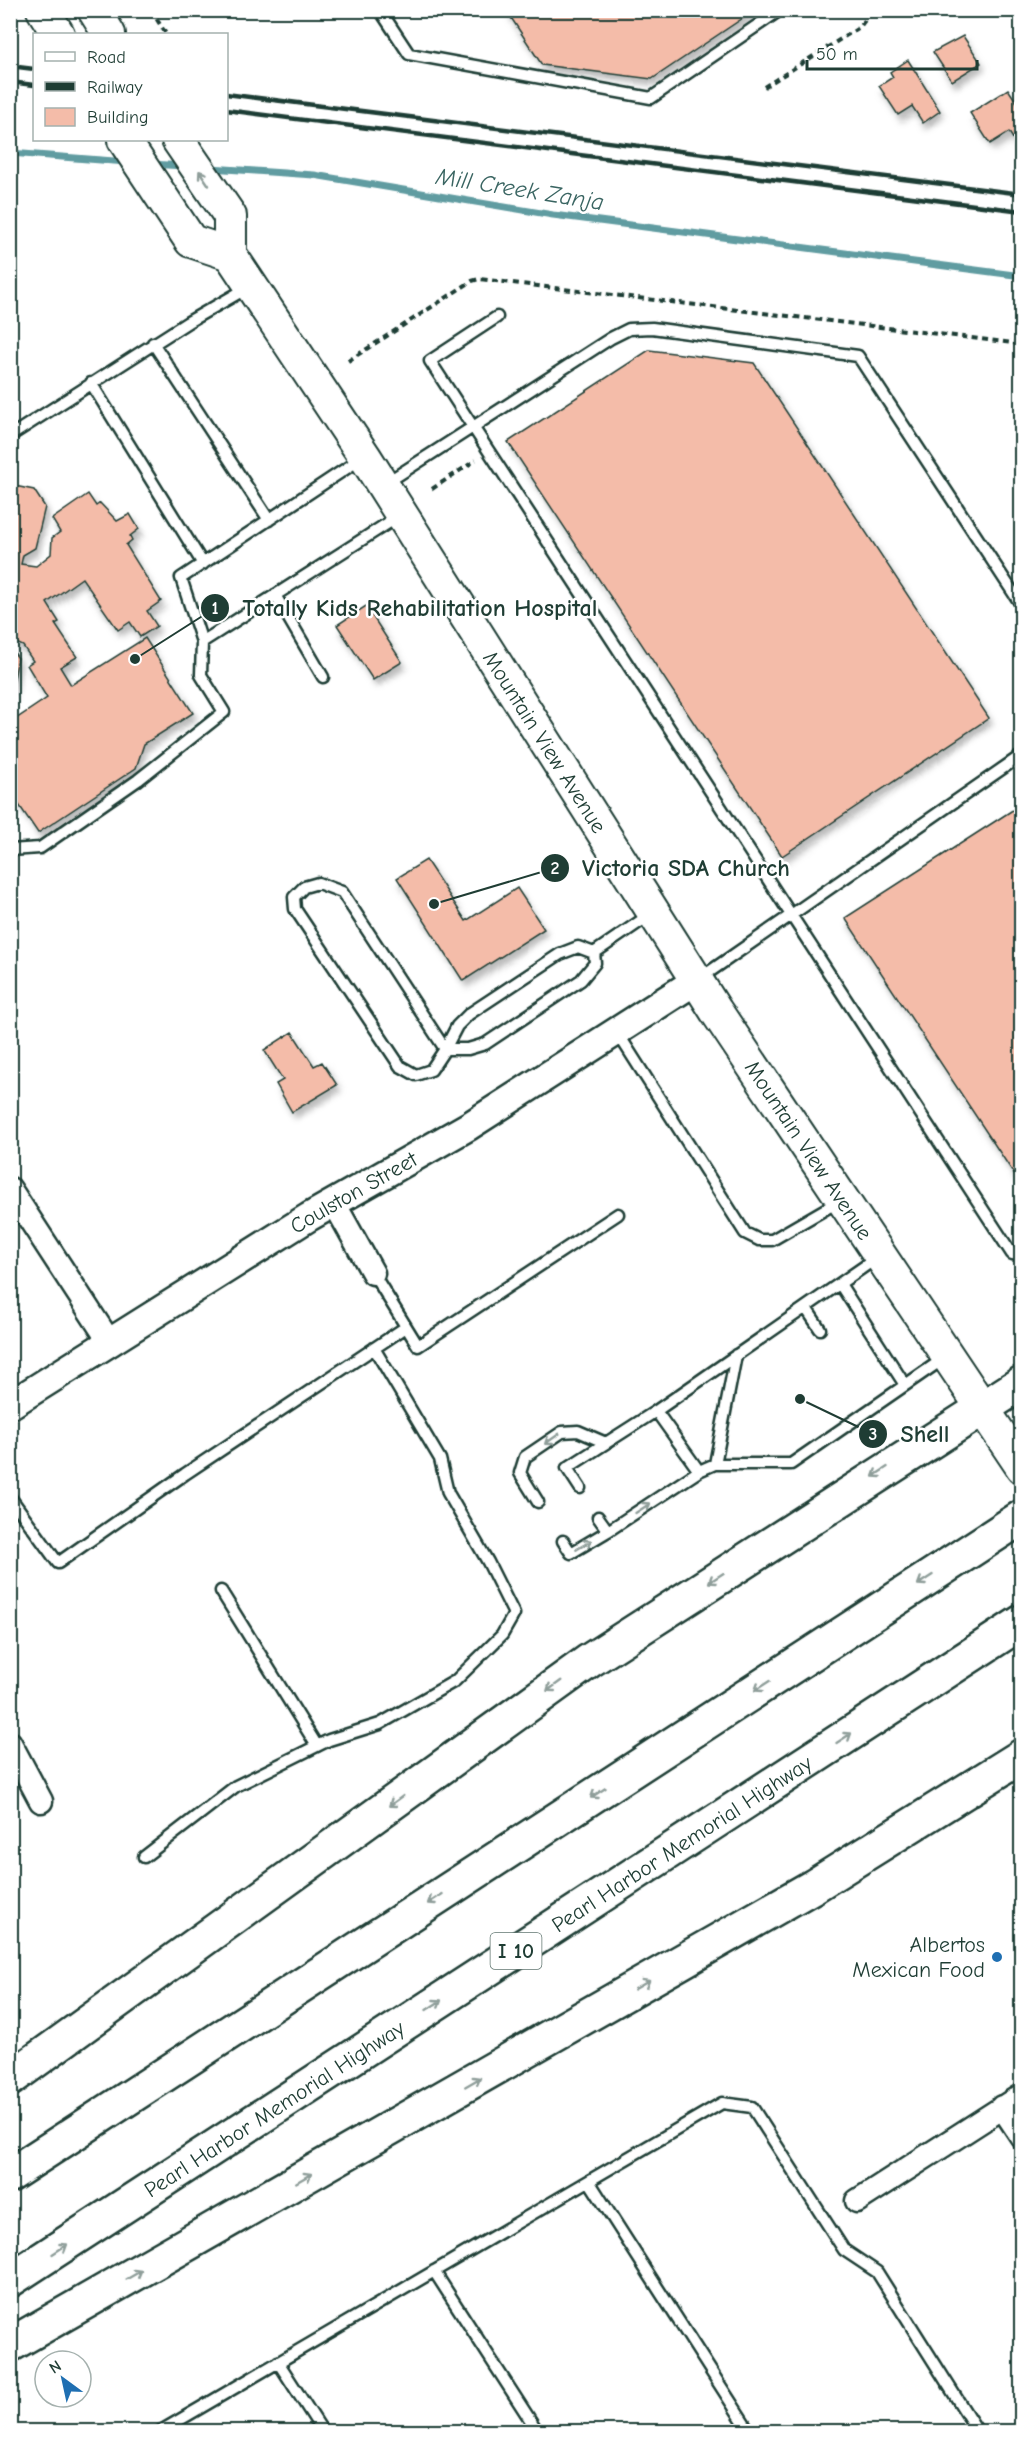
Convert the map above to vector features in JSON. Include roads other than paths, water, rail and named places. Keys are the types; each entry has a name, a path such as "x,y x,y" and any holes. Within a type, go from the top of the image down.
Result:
{"highway":[{"path":"10,2079 590,1660 1022,1383"},
{"path":"10,2175 1022,1517"},
{"name":"Pearl Harbor Memorial Highway","path":"10,2280 1022,1622"},
{"path":"10,2345 814,1886 1022,1756"}],"main road":[{"path":"43,10 57,33"},
{"path":"94,10 108,33"},
{"path":"125,141 191,241 230,254 230,216 179,141"},
{"name":"Mountain View Avenue","path":"230,254 365,457 697,980 1022,1467"}],"street":[{"name":"Coulston Street","path":"10,1405 334,1203 469,1126 697,980"},
{"path":"10,1190 111,1344"},
{"path":"334,1203 373,1273"},
{"path":"10,1743 41,1801"},
{"path":"857,2201 1022,2095"},
{"path":"1002,2107 1022,2137"}],"lane":[{"path":"380,10 409,54 651,98 780,10"},
{"path":"10,436 153,344 250,286"},
{"path":"497,317 430,362 1012,1254 1022,1255"},
{"path":"383,485 611,338 629,329 652,328 858,356 1022,606"},
{"path":"153,344 269,520"},
{"path":"91,383 203,564"},
{"path":"10,850 40,848 138,780 224,712 201,675 202,642 181,578 365,457"},
{"path":"202,642 402,515"},
{"path":"275,595 323,677"},
{"path":"697,980 1022,755"},
{"path":"445,1049 342,892 318,883 304,886 294,897 295,909 400,1066 416,1075 431,1070 445,1049 457,1026 469,1014 560,954 578,947 594,953"},
{"path":"594,953 654,912"},
{"path":"445,1049 468,1049 484,1044 589,973 595,963 594,953"},
{"path":"617,1032 746,1233 759,1240 772,1240 844,1198"},
{"path":"373,1273 418,1346 618,1214"},
{"path":"580,1488 567,1468 656,1411 880,1255"},
{"path":"840,1284 905,1385"},
{"path":"806,1308 820,1329"},
{"path":"10,1497 58,1563 185,1474 406,1327"},
{"path":"144,1857 236,1786 317,1746 380,1724 455,1681 502,1635 514,1614 488,1562 448,1494 440,1459 374,1348"},
{"path":"715,1464 736,1355"},
{"path":"563,1541 571,1553 699,1471 715,1464 791,1464 947,1356"},
{"path":"864,1397 872,1408"},
{"path":"656,1411 699,1471"},
{"path":"538,1502 520,1473 525,1457 562,1432 578,1431 606,1443"},
{"path":"598,1517 608,1531"},
{"path":"221,1591 317,1746"},
{"path":"159,2432 722,2103 752,2107 844,2250 877,2272 978,2432"},
{"path":"590,2181 750,2432"},
{"path":"434,2271 538,2432"},
{"path":"278,2362 323,2432"}],"waterway":[{"name":"Mill Creek Zanja","path":"10,153 127,162"},
{"name":"Mill Creek Zanja","path":"150,164 184,166"},
{"name":"Mill Creek Zanja","path":"210,168 314,175 553,215 1022,276"}],"railway":[{"path":"10,66 33,69"},
{"path":"10,82 33,85"},
{"path":"228,94 1022,194"},
{"path":"228,110 1022,211"}],"place":[{"name":"Totally Kids Rehabilitation Hospital","path":"135,659"},
{"name":"Victoria SDA Church","path":"434,904"},
{"name":"Shell","path":"800,1399"},
{"name":"Albertos Mexican Food","path":"997,1957"}]}
